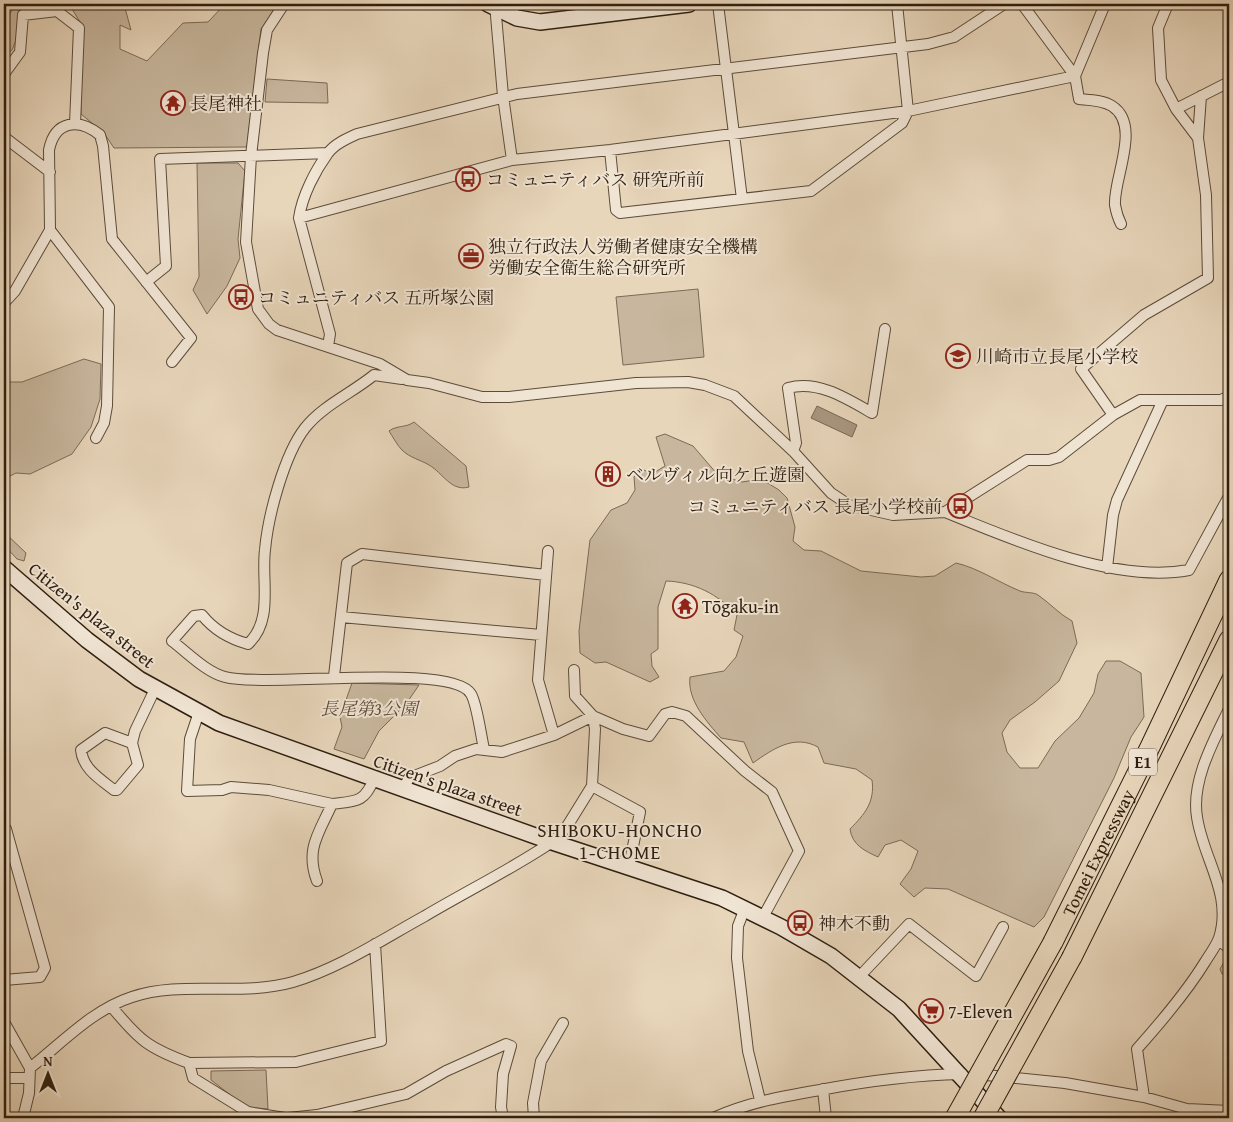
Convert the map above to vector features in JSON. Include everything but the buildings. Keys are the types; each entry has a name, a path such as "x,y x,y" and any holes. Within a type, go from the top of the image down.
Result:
{"highway":[{"name":"Tomei Expressway","path":"954,1118 1052,942 1150,747 1229,580"},
{"name":"Tomei Expressway","path":"983,1118 1072,957 1229,640"}],"street":[{"path":"284,4 268,30 251,156 246,242 258,309 269,324 278,330 380,364 407,380"},
{"path":"493,5 517,18 540,22 689,4"},
{"path":"718,4 742,198"},
{"path":"610,150 616,210 620,213 811,191 902,122 908,111 897,4"},
{"path":"328,346 330,334 299,218 302,202 328,153 340,142 356,134 503,96 928,44 954,37 1004,4"},
{"path":"1022,4 1075,76 1079,99 1098,101 1114,107 1123,119 1126,136 1115,204 1121,224"},
{"path":"1075,76 1105,4"},
{"path":"1168,4 1158,28 1161,80 1176,110 1198,138"},
{"path":"493,5 512,160"},
{"path":"4,74 20,52 23,16 57,11 79,28 75,124"},
{"path":"299,218 512,160 610,150 908,111 1075,76"},
{"path":"1176,110 1229,82"},
{"path":"1113,415 1081,369 1144,315 1208,278 1206,196 1198,138 1201,96"},
{"path":"4,304 15,291 50,230 51,140 64,126 75,124 92,128 100,135 106,156 112,239 190,338 172,362"},
{"path":"4,137 50,172"},
{"path":"146,282 166,266 160,159 328,153"},
{"path":"50,230 109,307 107,406 104,423 96,438"},
{"path":"793,451 796,442 788,388 810,385 842,396 872,413 885,329"},
{"path":"484,749 471,693 463,687 431,680 334,676 243,679 225,677 214,673 172,641 194,616 202,614 208,623 232,640 248,644 253,639 264,612 266,596 264,550 272,510 290,452 305,427 374,376 429,383 482,397 636,384 688,382 705,385 734,396 793,451 831,493 849,505 893,515 945,512 1019,542 1107,568 1174,573 1189,570 1229,496"},
{"path":"945,512 1027,460 1048,460 1059,457 1113,415 1140,400 1221,400 1229,396"},
{"path":"1107,568 1113,515 1117,500 1163,400"},
{"path":"548,551 538,680 554,735"},
{"path":"334,676 347,564 362,554 546,575"},
{"name":"Citizen's plaza street","path":"4,570 87,640 155,688 219,723 552,842 629,866 745,908 763,917 831,956 899,1009 999,1118"},
{"path":"341,617 541,635"},
{"path":"574,670 575,696 593,716 622,729 649,736 665,714 672,712 686,716 744,771 772,792 799,851 763,917"},
{"path":"132,744 105,733 81,750 82,759 91,772 114,790 117,790 138,765 132,744 135,731 155,688"},
{"path":"1144,1097 1137,1048 1182,996 1218,940 1224,910 1220,887 1197,817 1197,798 1201,775 1229,709"},
{"path":"199,712 190,739 186,791 222,790 231,787 269,790 332,804 361,800 374,779"},
{"path":"403,789 410,778 416,774 440,766 455,756 476,749 502,752 554,735 593,716"},
{"path":"4,1078 29,1073 92,1017 132,997 163,990 246,990 292,982 332,966 375,944 552,842 566,828 592,786 596,740 593,716"},
{"path":"592,786 640,812 629,866"},
{"path":"317,881 311,863 315,842 332,804"},
{"path":"4,830 6,830 45,968 40,977 4,980"},
{"path":"745,908 738,926 737,958 748,1050 760,1100"},
{"path":"859,977 909,924 976,976 1003,927"},
{"path":"1218,940 1229,948"},
{"path":"111,1006 136,1036 159,1052 189,1063 296,1062 381,1041 375,944"},
{"path":"4,1022 29,1073 29,1093 23,1118"},
{"path":"534,1118 533,1104 542,1061 563,1023"},
{"path":"189,1063 193,1078 248,1112 286,1118 317,1115 406,1094 446,1071 506,1044 511,1046 503,1074 501,1106 503,1118"},
{"path":"713,1118 760,1100 889,1078 959,1074 1005,1076 1065,1083 1144,1097 1186,1109 1229,1111"},
{"path":"823,1089 826,1118"}],"green space":[{"path":"16,4 31,4 12,50 4,57 4,23"},
{"path":"69,4 128,4 125,8 131,30 120,25 120,49 147,61 183,23 208,22 225,4 278,4 261,29 247,147 114,148 104,133 81,114 80,22"},
{"path":"267,79 327,83 328,103 265,102"},
{"path":"197,163 238,163 245,171 238,239 240,258 227,286 207,314 193,290 199,277"},
{"path":"698,289 704,357 623,365 616,297"},
{"path":"84,359 101,364 100,399 91,427 72,454 30,474 16,473 4,479 4,382 22,382"},
{"path":"414,422 466,466 469,487 457,487 434,468 408,455 400,448 389,431"},
{"path":"665,434 693,446 718,475 742,482 761,479 779,490 787,498 795,527 793,541 804,550 821,551 861,571 921,577 935,576 956,563 964,565 1020,591 1036,594 1072,621 1077,643 1059,681 1010,720 1002,733 1007,752 1020,768 1038,768 1055,741 1079,718 1094,693 1098,674 1106,661 1120,661 1141,673 1144,717 1131,737 1114,778 1044,917 1034,927 948,889 925,888 914,897 900,884 911,869 918,851 901,840 885,845 878,857 860,847 851,835 850,829 868,807 873,788 872,780 856,769 824,763 818,747 801,742 776,748 753,763 744,742 721,738 699,710 690,686 690,677 724,671 736,657 743,636 734,630 737,615 714,595 686,584 666,581 658,607 658,649 651,654 652,666 659,677 650,682 606,662 595,663 580,653 579,631 590,540 611,510 627,503 635,490 634,477 640,468 652,474 665,466 656,437"},
{"path":"4,532 26,553 24,561 17,559 4,545"},
{"name":"長尾第3公園","path":"352,683 419,685 406,704 379,731 364,759 334,749 342,727 340,717"},
{"path":"1228,955 1229,977 1222,974 1220,969"},
{"path":"266,1070 268,1109 246,1107 211,1080 211,1071"}],"shaded area":[{"path":"817,406 857,425 852,437 811,418"}],"place":[{"name":"長尾神社","path":"173,103"},
{"name":"コミュニティバス 研究所前","path":"468,179"},
{"name":"独立行政法人労働者健康安全機構 労働安全衛生総合研究所","path":"471,256"},
{"name":"コミュニティバス 五所塚公園","path":"241,297"},
{"name":"川崎市立長尾小学校","path":"958,356"},
{"name":"ベルヴィル向ケ丘遊園","path":"608,474"},
{"name":"コミュニティバス 長尾小学校前","path":"960,506"},
{"name":"Tо̄gaku-in","path":"685,606"},
{"name":"神木不動","path":"800,923"},
{"name":"7-Eleven","path":"931,1011"}],"district":[{"name":"SHIBOKU-HONCHO 1-CHOME","path":"620,841"}]}
